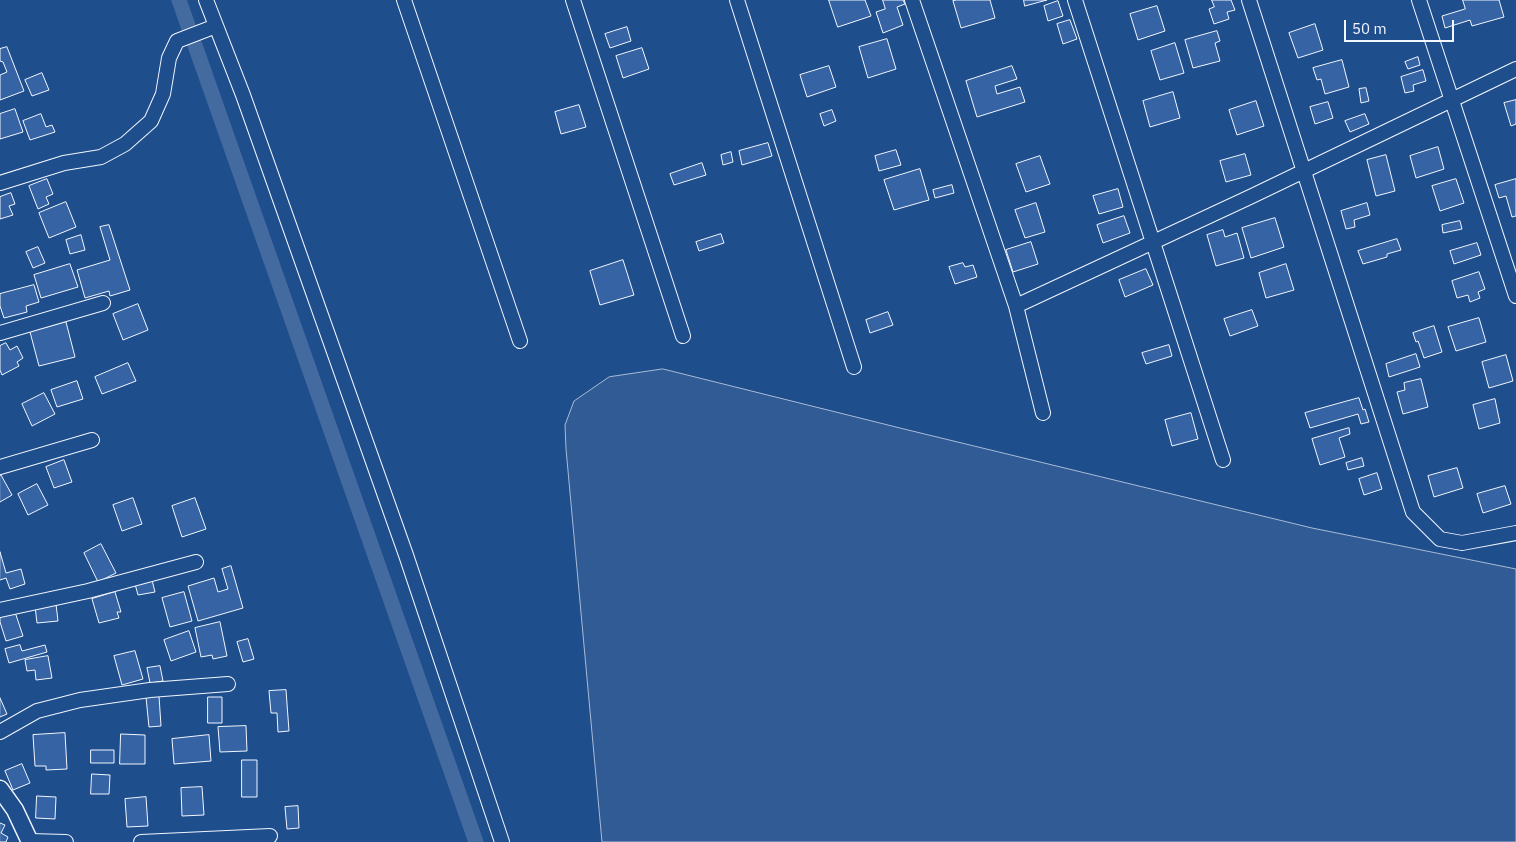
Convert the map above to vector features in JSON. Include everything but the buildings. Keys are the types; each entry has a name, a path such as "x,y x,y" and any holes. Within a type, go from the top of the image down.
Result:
{"street":[{"path":"206,0 209,28 246,104 403,546 502,842"},
{"path":"404,0 520,341"},
{"path":"573,0 683,336"},
{"path":"737,0 854,367"},
{"path":"912,0 1016,306 1043,413"},
{"path":"1075,0 1223,460"},
{"path":"1248,0 1413,512 1440,539 1462,544 1516,533"},
{"path":"1419,0 1516,296"},
{"path":"0,183 64,163 101,157 125,144 151,121 163,94 169,58 177,41 209,28"},
{"path":"1016,306 1516,69"},
{"path":"0,333 103,303"},
{"path":"0,467 92,440"},
{"path":"0,610 88,591 196,562"},
{"path":"0,732 37,711 80,700 150,690 228,684"},
{"path":"0,789 15,810 30,841 66,842"},
{"path":"141,842 270,836"}],"shaded area":[{"path":"663,369 1312,528 1516,569 1516,842 602,842 565,425 574,401 609,377"}],"waterway":[{"path":"179,0 476,842"}]}
